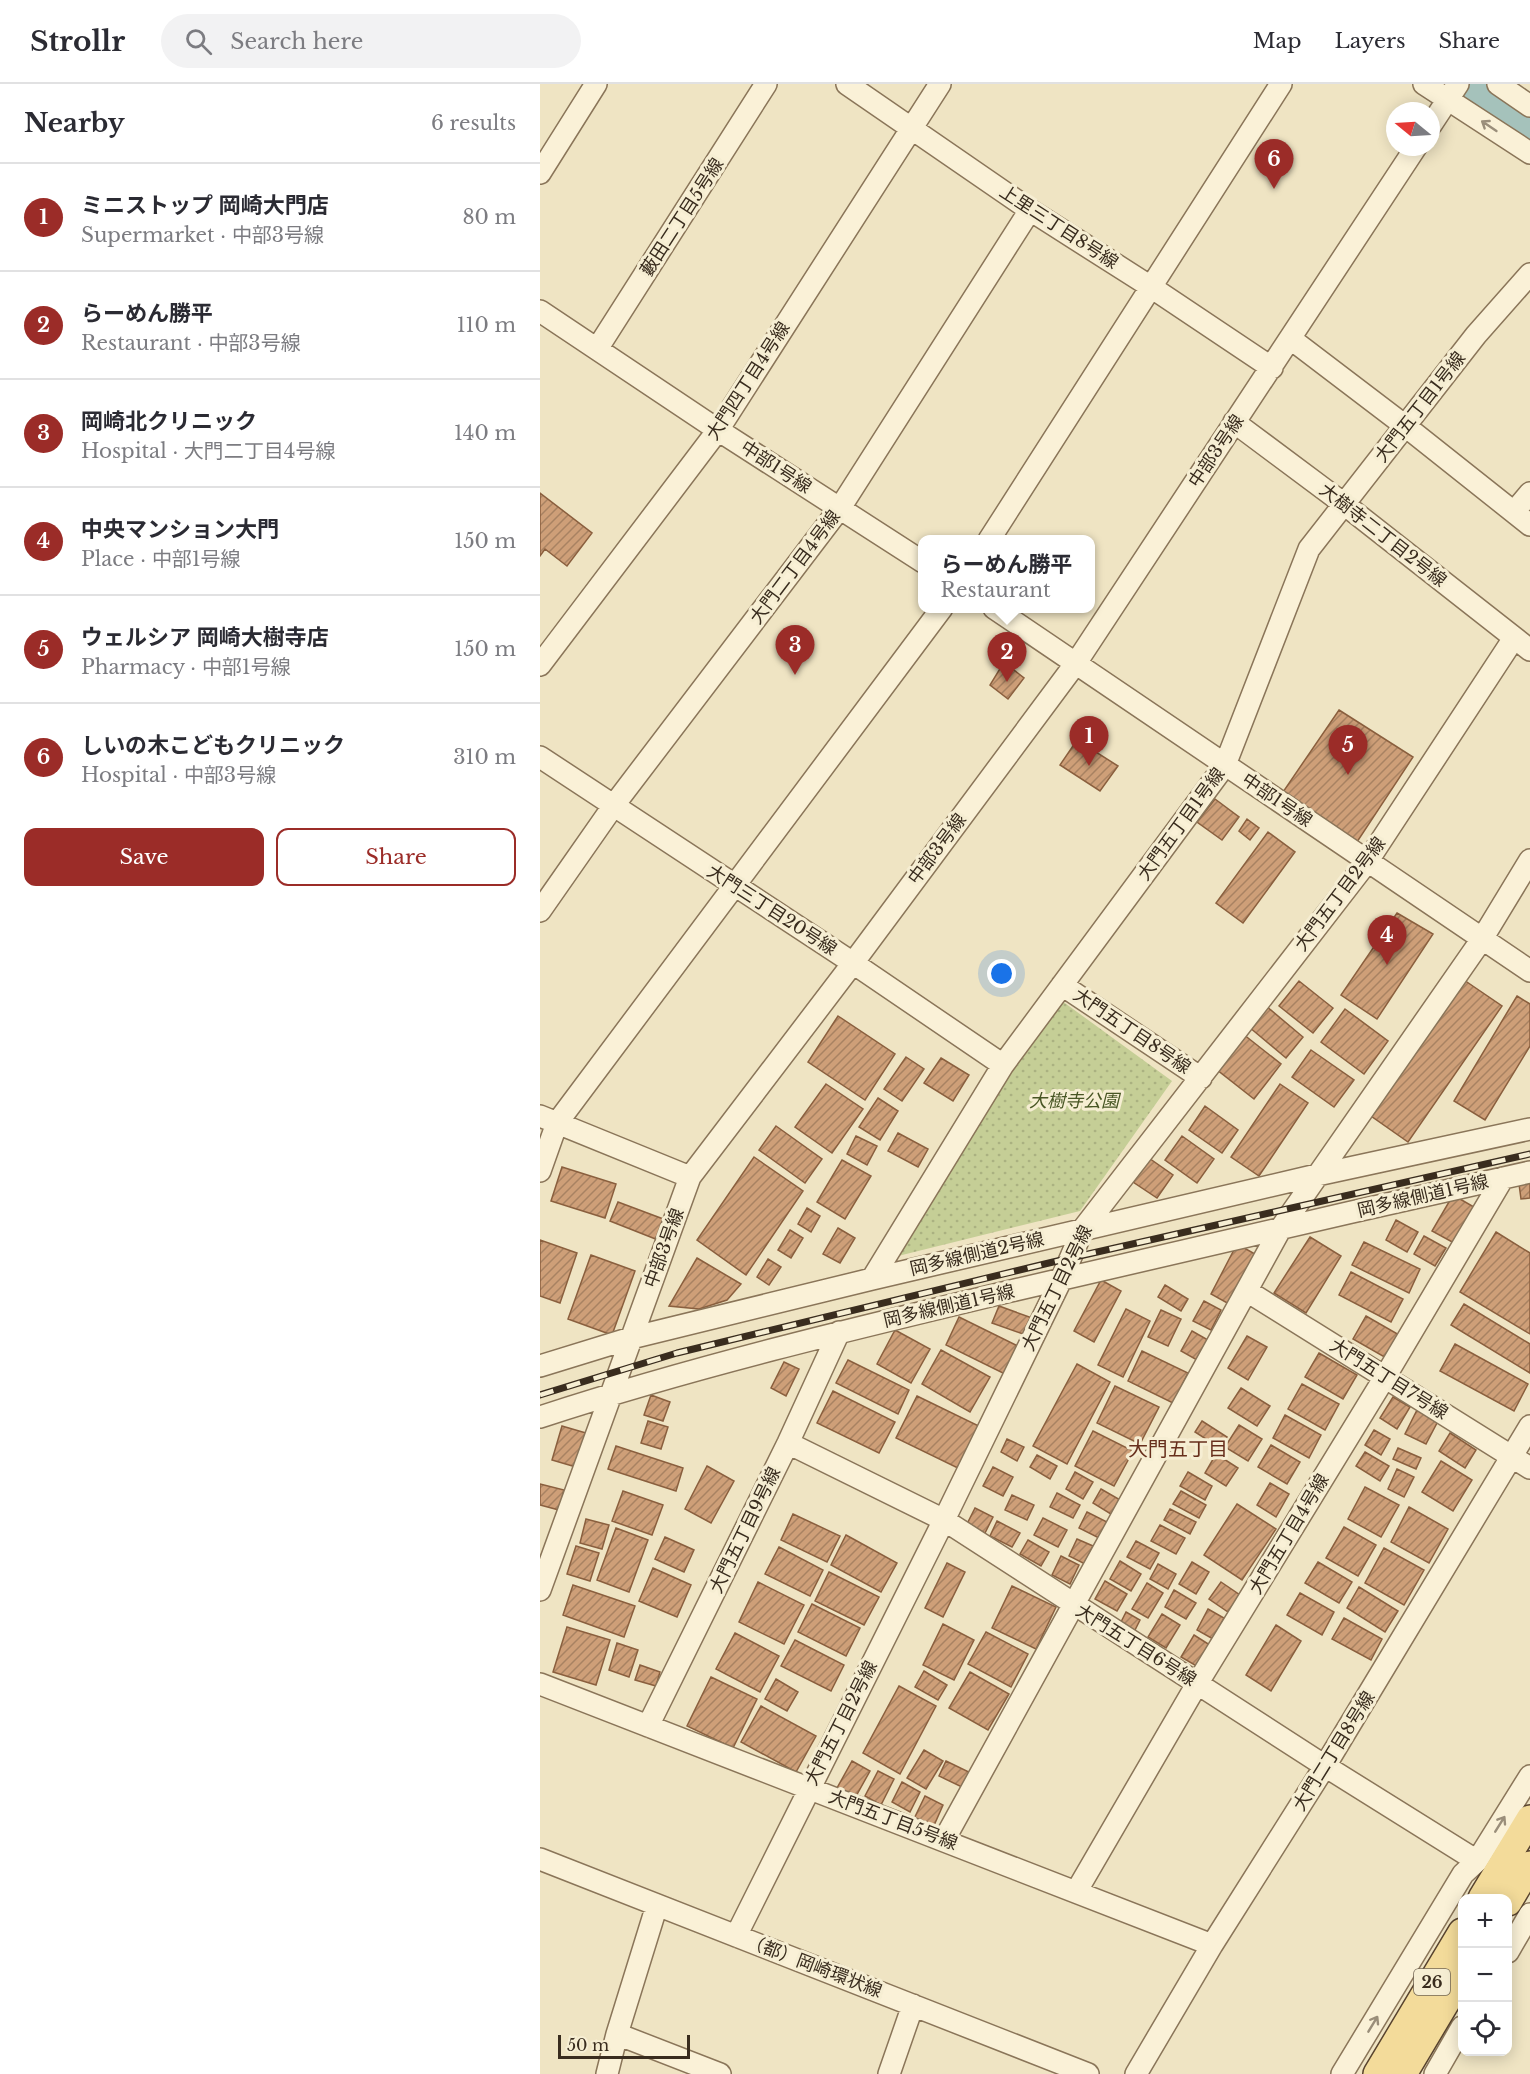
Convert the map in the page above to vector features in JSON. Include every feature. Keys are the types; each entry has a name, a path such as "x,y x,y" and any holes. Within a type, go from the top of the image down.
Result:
{"main road":[{"path":"1485,1894 1530,1819"},
{"path":"1512,1895 1530,1865"},
{"name":"26","path":"1403,2074 1414,2035 1458,1941"},
{"name":"26","path":"1377,2074 1414,2035 1458,1981"}],"street":[{"path":"540,173 596,84"},
{"name":"藪田二丁目5号線","path":"597,349 766,84"},
{"name":"上里三丁目8号線","path":"847,84 1030,210 1272,368"},
{"name":"大門四丁目4号線","path":"540,665 718,430 940,84"},
{"path":"992,535 1281,84"},
{"path":"1424,84 1453,91 1530,153"},
{"path":"1498,84 1530,106"},
{"path":"1440,111 1453,91"},
{"name":"中部3号線","path":"540,1590 690,1177 853,963 1076,663 1410,156"},
{"name":"大門二丁目4号線","path":"540,911 614,805 840,508 1030,210"},
{"name":"大門五丁目1号線","path":"872,1279 1003,1065 1225,765 1309,549 1476,335 1530,274"},
{"name":"中部1号線","path":"540,311 718,430 918,559"},
{"path":"1291,339 1522,519 1530,493"},
{"name":"大樹寺二丁目2号線","path":"1234,422 1344,504 1522,644"},
{"path":"540,1171 549,1120 735,885 939,613"},
{"name":"中部1号線","path":"1000,613 1530,971"},
{"name":"大門五丁目2号線","path":"736,1936 944,1520 1061,1280 1083,1229 1367,862 1522,644"},
{"name":"大門三丁目20号線","path":"540,757 853,963 1003,1065"},
{"path":"944,1840 1281,1228 1482,939 1530,860"},
{"name":"大門五丁目8号線","path":"1062,985 1201,1078"},
{"path":"549,1120 690,1177"},
{"name":"岡多線側道2号線","path":"540,1366 631,1338 872,1279 1528,1126"},
{"name":"岡多線側道1号線","path":"540,1417 612,1393 839,1332 1530,1172"},
{"name":"大門五丁目4号線","path":"1076,1892 1197,1684 1385,1377 1503,1178"},
{"name":"大門五丁目7号線","path":"1247,1291 1530,1468"},
{"name":"大門五丁目9号線","path":"648,1726 788,1443 839,1332"},
{"name":"大門二丁目8号線","path":"1136,2074 1212,1945 1325,1766 1530,1426"},
{"name":"大門五丁目6号線","path":"788,1443 944,1520 1073,1605 1477,1861"},
{"name":"大門五丁目5号線","path":"540,1684 1212,1945"},
{"path":"1342,2074 1463,1874 1477,1861 1530,1776"},
{"name":"（都）岡崎環状線","path":"540,1859 1088,2074"},
{"path":"607,2074 657,1905"},
{"path":"1510,1948 1530,1914"},
{"path":"889,2074 912,2005"},
{"path":"617,2034 720,2074"},
{"path":"1434,2074 1458,2034"}],"green space":[{"name":"大樹寺公園","path":"1062,1001 1172,1081 1080,1211 894,1257 1016,1064"}],"building":[{"path":"540,493 592,533 567,566 545,549 540,556"},
{"path":"1004,662 1024,678 1008,699 990,685"},
{"path":"1339,710 1413,757 1357,842 1283,792"},
{"path":"1077,740 1118,766 1100,791 1060,765"},
{"path":"1215,799 1239,817 1222,840 1197,822"},
{"path":"1247,819 1259,828 1250,840 1239,831"},
{"path":"1268,832 1295,852 1243,923 1216,903"},
{"path":"1397,913 1433,934 1377,1019 1341,995"},
{"path":"1464,980 1502,1006 1408,1142 1371,1116"},
{"path":"1299,981 1333,1008 1313,1033 1279,1006"},
{"path":"1517,996 1530,1004 1530,1046 1485,1120 1454,1101"},
{"path":"1266,1006 1303,1037 1286,1058 1249,1027"},
{"path":"1345,1009 1388,1041 1364,1074 1321,1042"},
{"path":"838,1016 895,1054 865,1100 808,1062"},
{"path":"1243,1034 1281,1064 1254,1099 1216,1069"},
{"path":"1311,1050 1354,1080 1334,1107 1292,1077"},
{"path":"906,1057 924,1069 902,1101 884,1089"},
{"path":"941,1058 969,1075 953,1101 924,1083"},
{"path":"826,1084 863,1109 832,1153 795,1127"},
{"path":"1280,1084 1308,1103 1259,1176 1231,1157"},
{"path":"878,1098 898,1111 880,1140 859,1127"},
{"path":"1205,1106 1238,1130 1222,1153 1189,1130"},
{"path":"776,1126 822,1159 805,1183 759,1150"},
{"path":"898,1133 928,1149 918,1167 888,1151"},
{"path":"856,1136 877,1146 867,1165 847,1154"},
{"path":"1182,1136 1214,1159 1197,1183 1165,1160"},
{"path":"1146,1156 1173,1175 1157,1198 1130,1180"},
{"path":"754,1157 803,1191 746,1275 697,1240"},
{"path":"842,1160 871,1176 845,1219 817,1202"},
{"path":"562,1167 616,1184 605,1218 551,1201"},
{"path":"1530,1182 1530,1198 1521,1199 1519,1184"},
{"path":"1453,1195 1474,1207 1454,1243 1432,1231"},
{"path":"618,1202 666,1220 658,1240 610,1221"},
{"path":"807,1208 820,1216 811,1232 798,1224"},
{"path":"1396,1220 1418,1232 1407,1252 1386,1240"},
{"path":"838,1228 855,1238 840,1263 823,1254"},
{"path":"790,1230 803,1238 791,1258 778,1250"},
{"path":"1496,1232 1530,1253 1530,1334 1460,1292"},
{"path":"1424,1236 1446,1248 1435,1266 1414,1254"},
{"path":"1310,1237 1341,1256 1306,1313 1274,1293"},
{"path":"540,1240 577,1253 560,1303 540,1296"},
{"path":"1364,1242 1420,1269 1409,1293 1352,1265"},
{"path":"1237,1244 1255,1254 1229,1304 1211,1294"},
{"path":"591,1255 635,1271 612,1335 568,1319"},
{"path":"697,1258 741,1284 727,1300 699,1309 669,1306"},
{"path":"768,1259 781,1267 769,1285 757,1277"},
{"path":"1351,1272 1403,1299 1391,1322 1339,1295"},
{"path":"1101,1280 1121,1291 1094,1342 1074,1331"},
{"path":"1165,1285 1188,1299 1181,1311 1158,1297"},
{"path":"1204,1301 1221,1310 1211,1330 1193,1321"},
{"path":"1464,1304 1530,1344 1530,1373 1451,1325"},
{"path":"999,1306 1032,1318 1026,1335 992,1323"},
{"path":"1126,1309 1150,1321 1123,1377 1098,1365"},
{"path":"1161,1310 1181,1319 1168,1346 1148,1337"},
{"path":"1366,1316 1401,1336 1388,1359 1353,1339"},
{"path":"959,1317 1024,1349 1011,1377 946,1345"},
{"path":"895,1330 930,1349 911,1383 877,1364"},
{"path":"1192,1331 1208,1340 1197,1360 1181,1351"},
{"path":"1247,1336 1267,1347 1248,1380 1228,1368"},
{"path":"1455,1344 1528,1384 1514,1411 1440,1371"},
{"path":"941,1350 990,1377 970,1412 922,1384"},
{"path":"1142,1351 1188,1373 1173,1403 1128,1381"},
{"path":"1319,1353 1357,1375 1343,1399 1305,1377"},
{"path":"848,1360 909,1390 898,1414 836,1383"},
{"path":"784,1362 799,1369 786,1396 771,1388"},
{"path":"1077,1364 1110,1382 1067,1464 1033,1446"},
{"path":"1302,1384 1339,1404 1325,1430 1288,1409"},
{"path":"1115,1386 1159,1407 1140,1444 1097,1423"},
{"path":"1241,1388 1270,1406 1257,1426 1228,1408"},
{"path":"833,1391 895,1422 879,1453 817,1423"},
{"path":"651,1395 670,1402 663,1421 644,1415"},
{"path":"917,1396 985,1429 964,1471 896,1438"},
{"path":"1393,1397 1410,1407 1397,1429 1380,1418"},
{"path":"1417,1410 1438,1421 1426,1444 1405,1434"},
{"path":"1285,1415 1321,1435 1309,1458 1273,1438"},
{"path":"648,1421 668,1427 661,1449 641,1443"},
{"path":"1202,1421 1227,1437 1220,1448 1195,1432"},
{"path":"1239,1425 1262,1439 1248,1461 1225,1447"},
{"path":"562,1426 586,1433 576,1467 552,1460"},
{"path":"1374,1430 1390,1439 1381,1455 1365,1445"},
{"path":"1093,1431 1133,1451 1114,1486 1075,1466"},
{"path":"1450,1433 1476,1450 1465,1468 1439,1451"},
{"path":"1007,1439 1024,1447 1017,1461 1001,1452"},
{"path":"1271,1445 1300,1462 1287,1484 1258,1467"},
{"path":"616,1446 683,1468 676,1491 608,1469"},
{"path":"1398,1448 1421,1458 1416,1469 1393,1459"},
{"path":"1365,1452 1389,1466 1380,1481 1356,1466"},
{"path":"1216,1454 1238,1468 1226,1486 1205,1473"},
{"path":"1037,1455 1057,1466 1050,1479 1030,1467"},
{"path":"1441,1461 1472,1480 1453,1511 1422,1492"},
{"path":"707,1466 734,1481 711,1523 685,1509"},
{"path":"993,1467 1013,1477 1003,1496 983,1486"},
{"path":"1397,1469 1414,1477 1404,1497 1388,1489"},
{"path":"1075,1472 1093,1482 1083,1499 1066,1489"},
{"path":"1188,1472 1212,1486 1205,1500 1180,1486"},
{"path":"1270,1483 1289,1494 1276,1517 1257,1505"},
{"path":"540,1484 564,1490 559,1510 540,1505"},
{"path":"1365,1487 1399,1505 1381,1537 1348,1519"},
{"path":"1101,1489 1122,1501 1114,1516 1093,1503"},
{"path":"623,1491 663,1505 652,1535 612,1521"},
{"path":"1181,1491 1206,1505 1199,1518 1173,1504"},
{"path":"1057,1493 1080,1505 1073,1518 1050,1507"},
{"path":"1012,1495 1034,1505 1027,1520 1005,1510"},
{"path":"1237,1504 1276,1529 1242,1580 1204,1555"},
{"path":"1409,1507 1448,1529 1429,1563 1391,1542"},
{"path":"975,1508 993,1517 985,1533 967,1524"},
{"path":"1170,1509 1196,1522 1190,1534 1164,1520"},
{"path":"1087,1512 1107,1522 1099,1538 1079,1528"},
{"path":"793,1514 840,1536 827,1562 781,1540"},
{"path":"1043,1518 1067,1530 1058,1547 1034,1535"},
{"path":"586,1519 609,1525 602,1549 580,1543"},
{"path":"997,1521 1020,1533 1012,1547 990,1536"},
{"path":"1160,1525 1185,1538 1176,1554 1151,1541"},
{"path":"1344,1527 1376,1545 1358,1576 1326,1558"},
{"path":"616,1528 648,1540 629,1592 597,1580"},
{"path":"846,1535 897,1563 881,1592 831,1565"},
{"path":"665,1537 694,1550 684,1572 655,1559"},
{"path":"1077,1539 1093,1546 1085,1564 1069,1556"},
{"path":"1028,1540 1049,1552 1041,1566 1020,1554"},
{"path":"1136,1541 1159,1553 1150,1569 1127,1557"},
{"path":"576,1546 599,1553 590,1581 567,1574"},
{"path":"779,1547 823,1570 810,1596 765,1574"},
{"path":"1384,1548 1424,1570 1404,1605 1365,1583"},
{"path":"1061,1556 1079,1565 1070,1584 1052,1575"},
{"path":"1120,1561 1141,1574 1131,1591 1110,1579"},
{"path":"1192,1562 1209,1572 1196,1594 1179,1584"},
{"path":"1318,1562 1352,1582 1339,1603 1305,1583"},
{"path":"947,1563 965,1572 943,1617 925,1608"},
{"path":"1158,1564 1176,1574 1168,1589 1150,1579"},
{"path":"653,1568 691,1585 677,1617 639,1601"},
{"path":"829,1572 879,1597 864,1625 815,1601"},
{"path":"1105,1581 1127,1594 1117,1611 1095,1599"},
{"path":"758,1582 804,1605 784,1644 739,1622"},
{"path":"1221,1582 1240,1595 1228,1612 1209,1599"},
{"path":"1147,1583 1163,1593 1148,1618 1132,1609"},
{"path":"573,1585 635,1606 624,1637 563,1615"},
{"path":"1012,1586 1056,1607 1036,1649 992,1628"},
{"path":"1359,1587 1398,1611 1385,1632 1347,1608"},
{"path":"1174,1590 1196,1603 1186,1619 1165,1607"},
{"path":"1300,1593 1334,1612 1322,1635 1287,1615"},
{"path":"812,1604 860,1628 846,1656 798,1632"},
{"path":"1208,1609 1224,1618 1213,1639 1197,1630"},
{"path":"1126,1612 1140,1620 1134,1632 1120,1624"},
{"path":"1162,1614 1180,1625 1166,1648 1148,1637"},
{"path":"1344,1618 1382,1639 1371,1660 1332,1639"},
{"path":"943,1624 974,1640 954,1680 923,1665"},
{"path":"1276,1625 1301,1641 1271,1691 1246,1675"},
{"path":"567,1627 610,1640 596,1685 553,1672"},
{"path":"986,1632 1028,1654 1011,1687 968,1664"},
{"path":"735,1633 779,1656 760,1692 716,1669"},
{"path":"1194,1635 1213,1647 1200,1668 1181,1657"},
{"path":"795,1640 844,1665 831,1691 781,1666"},
{"path":"617,1643 638,1650 629,1677 609,1670"},
{"path":"640,1665 660,1672 656,1686 635,1680"},
{"path":"924,1671 947,1685 938,1700 915,1687"},
{"path":"970,1672 1009,1694 988,1730 949,1708"},
{"path":"711,1677 757,1699 733,1748 687,1726"},
{"path":"776,1679 798,1692 787,1711 765,1699"},
{"path":"899,1686 936,1706 900,1774 863,1753"},
{"path":"761,1706 816,1736 796,1772 741,1742"},
{"path":"924,1750 943,1761 926,1789 907,1778"},
{"path":"852,1761 870,1771 855,1798 837,1788"},
{"path":"946,1761 971,1773 964,1788 939,1776"},
{"path":"878,1771 894,1779 881,1805 865,1796"},
{"path":"902,1782 920,1792 910,1812 892,1802"},
{"path":"925,1796 943,1805 932,1830 913,1821"}],"waterway":[{"path":"1458,84 1530,133"}],"railway":[{"path":"540,1395 677,1353 1053,1262 1530,1154"}],"place":[{"name":"しいの木こどもクリニック","path":"1274,189"},
{"name":"岡崎北クリニック","path":"795,675"},
{"name":"らーめん勝平","path":"1007,682"},
{"name":"ミニストップ 岡崎大門店","path":"1089,766"},
{"name":"ウェルシア 岡崎大樹寺店","path":"1348,775"},
{"name":"中央マンション大門","path":"1387,965"}],"district":[{"name":"大門五丁目","path":"1178,1449"}]}
